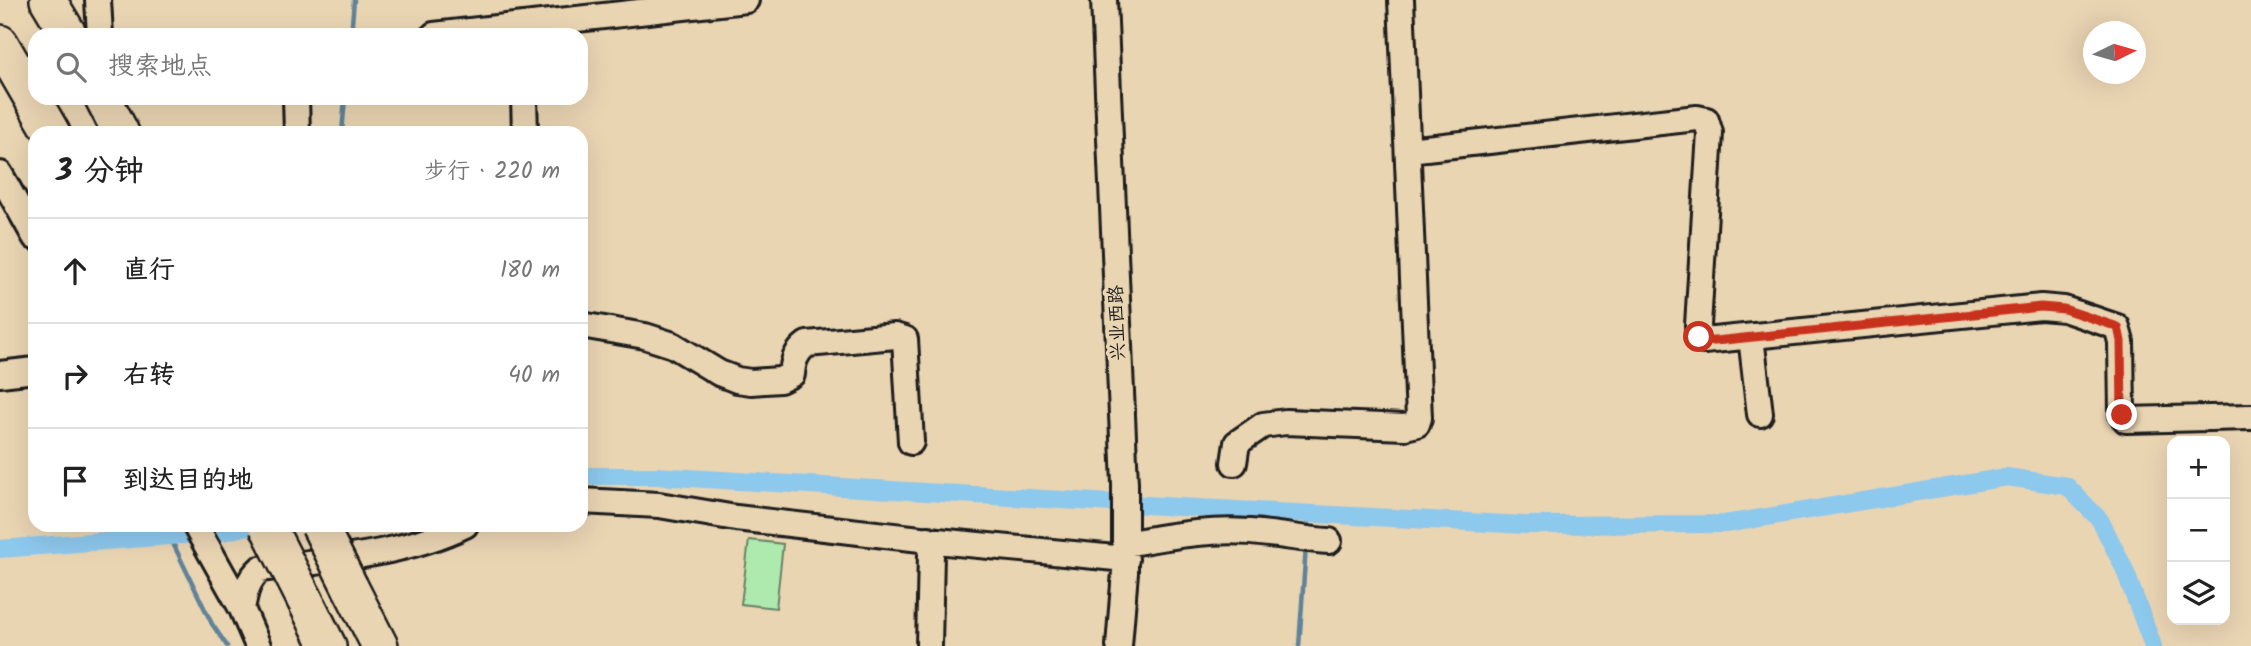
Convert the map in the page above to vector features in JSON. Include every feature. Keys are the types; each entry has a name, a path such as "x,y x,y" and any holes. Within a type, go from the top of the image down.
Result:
{"highway":[{"path":"48,0 65,28"},
{"path":"0,43 28,91"},
{"path":"36,105 48,126"},
{"path":"107,105 117,126"},
{"path":"271,532 328,646"},
{"path":"323,532 380,646"}],"street":[{"path":"98,0 100,28"},
{"path":"538,28 746,0"},
{"name":"兴业西路","path":"1104,0 1125,484 1126,546 1119,646"},
{"path":"1234,463 1237,443 1263,425 1286,422 1405,427 1417,424 1419,418 1401,0"},
{"path":"296,105 297,126"},
{"path":"524,105 525,126"},
{"path":"1408,150 1697,118 1706,120 1710,133 1698,325 1699,337 1704,341 2053,307 2118,327 2121,341 2122,415 2126,420 2251,417"},
{"path":"0,174 28,224"},
{"path":"588,326 645,336 673,345 719,373 751,382 780,380 792,374 793,363 799,350 807,344 895,336 905,339 911,442"},
{"path":"1751,337 1760,414"},
{"path":"0,374 28,371"},
{"path":"588,501 659,505 736,518 928,539 1126,546 1174,534 1216,531 1329,541"},
{"path":"199,532 242,609 258,646"},
{"path":"242,609 246,588 252,576 260,569 351,556 422,542 447,532"},
{"path":"928,539 932,553 929,646"}],"green space":[{"path":"749,540 783,544 776,608 741,604"}],"waterway":[{"path":"352,28 354,0"},
{"path":"343,126 344,105"},
{"path":"588,476 655,476 1526,525 1725,524 2007,477 2067,486 2100,520 2124,568 2153,646"},
{"path":"1308,530 1309,513"},
{"path":"0,549 222,532"},
{"path":"169,535 212,624 227,646"},
{"path":"1299,646 1306,546"}],"route":[{"path":"1699,337 1704,341 1715,341 2041,307 2064,309 2118,327 2121,341 2122,415"}]}
